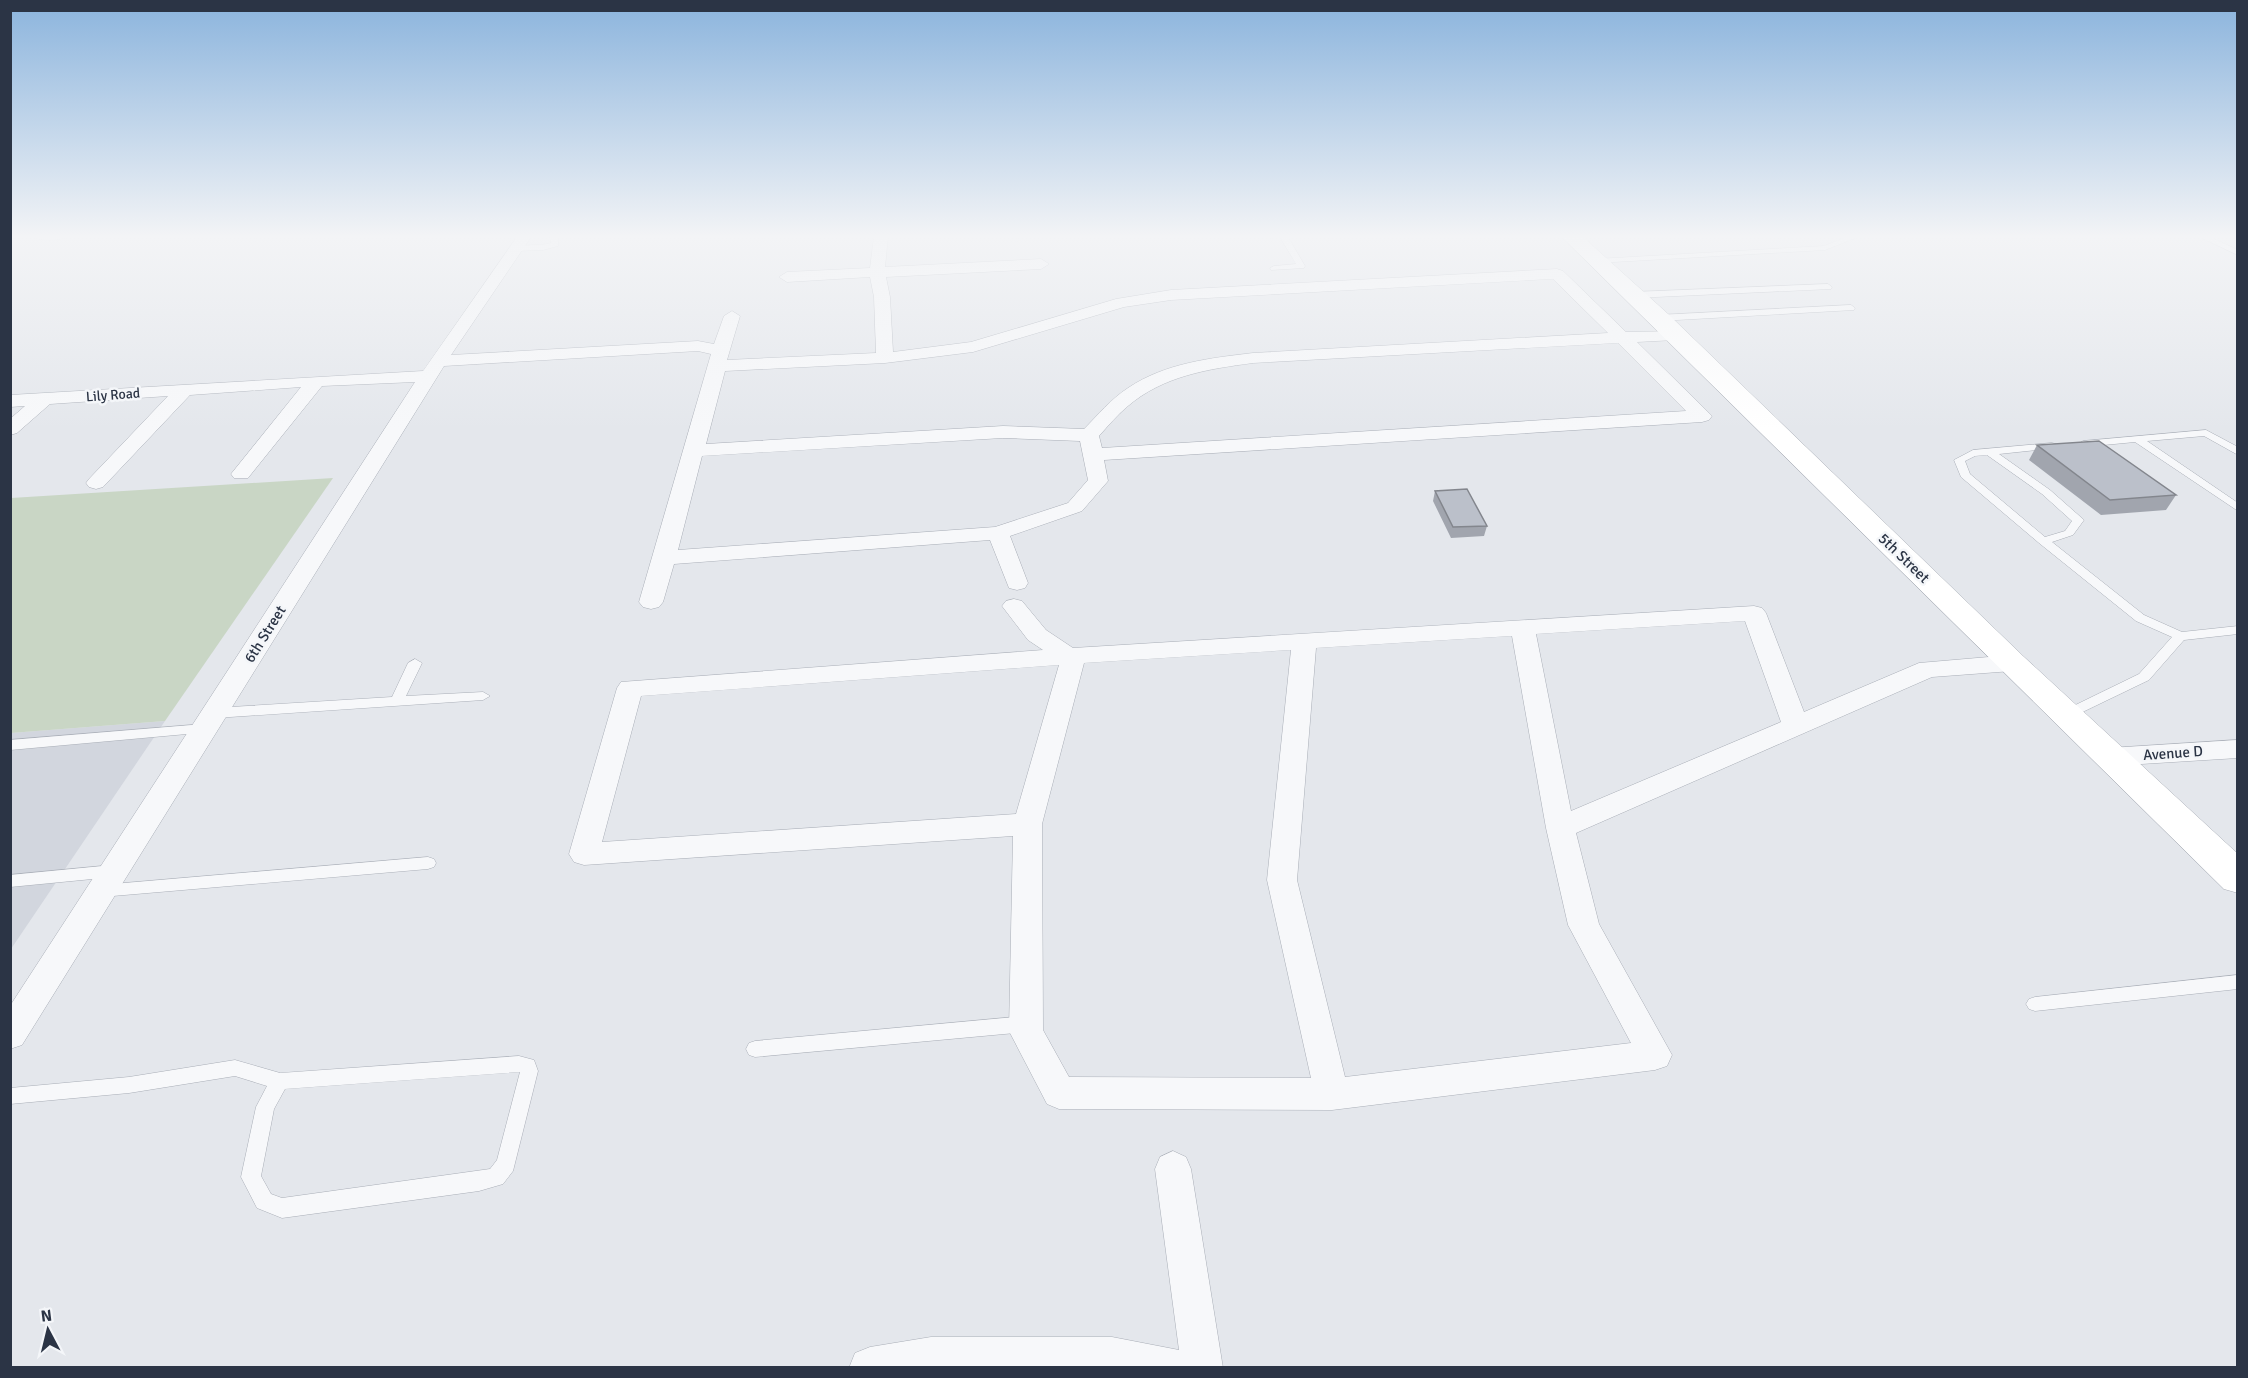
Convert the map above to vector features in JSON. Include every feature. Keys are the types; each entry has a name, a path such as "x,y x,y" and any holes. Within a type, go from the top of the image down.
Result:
{"main road":[{"name":"5th Street","path":"1641,301 2109,757 2238,878"}],"street":[{"name":"6th Street","path":"10,1035 433,369 480,301"},
{"path":"882,301 885,358"},
{"name":"Lily Road","path":"10,401 370,379 433,369 699,346 719,358 885,358 973,347 1127,301"},
{"name":"Lily Road","path":"1586,301 1623,337"},
{"path":"651,602 732,316"},
{"path":"665,558 998,533 1075,507 1098,481 1091,445 1123,400 1164,375 1208,363 1623,337 1667,326"},
{"path":"694,451 1003,432 1091,445 1702,416 1623,337"},
{"path":"241,474 316,381"},
{"path":"96,483 183,391"},
{"path":"10,429 43,400"},
{"path":"998,533 1016,594 1037,635 1072,659 1028,824 1026,1031 1059,1093 1332,1094 1655,1055 1584,925 1560,828 1524,627"},
{"path":"1028,824 584,854 630,688 1068,656 1754,613 1796,726"},
{"path":"1304,641 1282,880 1332,1094"},
{"path":"1560,828 1928,669 2012,663"},
{"name":"Avenue D","path":"2109,757 2238,749"},
{"path":"1173,1169 1202,1368"},
{"path":"870,1368 931,1358 1112,1358 1173,1368"}],"lane":[{"path":"1667,326 1851,308"},
{"path":"2238,452 2206,433 1973,453 1959,460 1965,475 2140,618 2180,636 2238,630"},
{"path":"2137,439 2238,508"},
{"path":"1990,452 2046,492 2078,520 2069,533 2043,541"},
{"path":"2066,715 2144,677 2180,636"},
{"path":"397,701 415,663"},
{"path":"10,744 397,701 483,696"},
{"path":"101,891 428,863"},
{"path":"10,881 115,871"},
{"path":"2035,1004 2238,982"},
{"path":"755,1049 1026,1024"},
{"path":"10,1096 129,1085 235,1068 280,1081 519,1064 528,1066 529,1071 506,1164 496,1177 479,1182 282,1208 264,1201 251,1177 265,1107 280,1081"}],"shaded area":[{"path":"165,721 11,949 11,733"}],"green space":[{"path":"333,478 165,721 11,733 11,498"}],"building":[{"path":"2099,441 2176,495 2110,500 2037,445"},
{"path":"1467,489 1487,526 1453,527 1435,491"}]}
